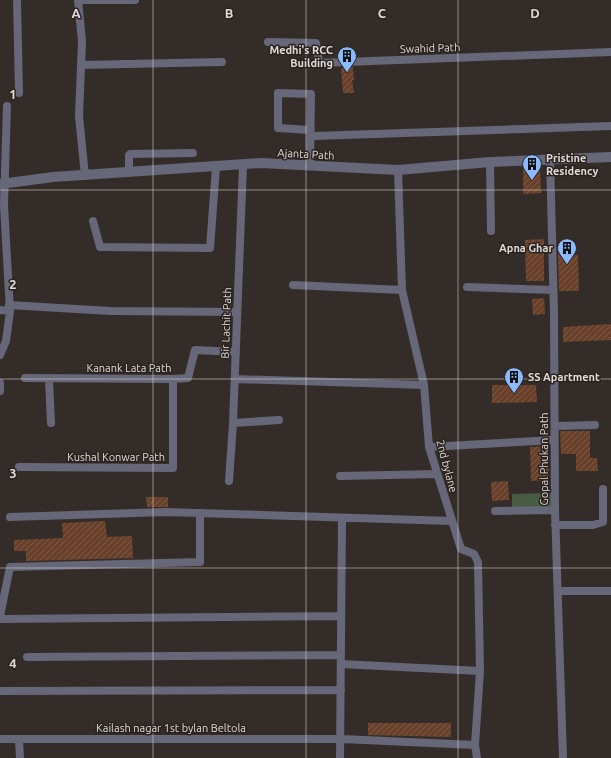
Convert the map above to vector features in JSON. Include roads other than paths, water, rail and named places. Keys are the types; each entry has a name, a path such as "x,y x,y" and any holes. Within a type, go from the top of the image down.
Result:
{"street":[{"path":"17,0 19,93"},
{"path":"74,0 135,0"},
{"path":"78,0 82,41 79,116 85,176"},
{"name":"Swahid Path","path":"268,42 316,43 319,63 611,52"},
{"path":"81,64 222,62"},
{"path":"310,166 312,133 311,94 278,93 278,128 312,133 611,126"},
{"path":"0,355 6,341 10,308 3,184 7,106"},
{"path":"129,173 130,154 193,153"},
{"name":"Ajanta Path","path":"3,184 53,177 261,163 398,170 490,162 611,157"},
{"name":"Gopal Phukan Path","path":"550,159 555,426 554,510 556,525 562,758"},
{"path":"490,162 491,231"},
{"name":"Bir Lachit Path","path":"229,481 235,379 243,165"},
{"path":"93,221 100,247 210,248 216,167"},
{"name":"2nd bylane","path":"398,170 402,290 424,385 429,447 461,549 474,554 478,562 480,671 475,745 477,758"},
{"path":"293,285 402,290"},
{"path":"467,288 553,290"},
{"path":"0,310 10,308 110,311 237,312"},
{"name":"Kanank Lata Path","path":"26,378 188,378 195,350 236,352"},
{"path":"49,379 50,422"},
{"name":"Kushal Konwar Path","path":"19,467 172,468 173,379"},
{"path":"235,379 424,385"},
{"path":"0,383 0,391"},
{"path":"233,423 279,420"},
{"path":"555,426 595,425"},
{"path":"429,447 554,440"},
{"path":"340,476 437,474"},
{"path":"556,525 593,525 603,522 603,488"},
{"path":"495,511 554,510"},
{"path":"10,517 200,513 342,519 451,521"},
{"path":"200,513 200,562 10,567 0,617 341,616"},
{"path":"340,758 342,739 342,519"},
{"path":"558,591 611,591"},
{"path":"27,657 341,655"},
{"path":"341,664 480,671"},
{"path":"0,691 342,690"},
{"name":"Kailash nagar 1st bylan Beltola","path":"0,739 342,739 475,745"},
{"path":"19,739 20,758"}],"place":[{"name":"Medhi's RCC Building","path":"347,73"},
{"name":"Pristine Residency","path":"532,181"},
{"name":"Apna Ghar","path":"567,265"},
{"name":"SS Apartment","path":"514,394"}]}
